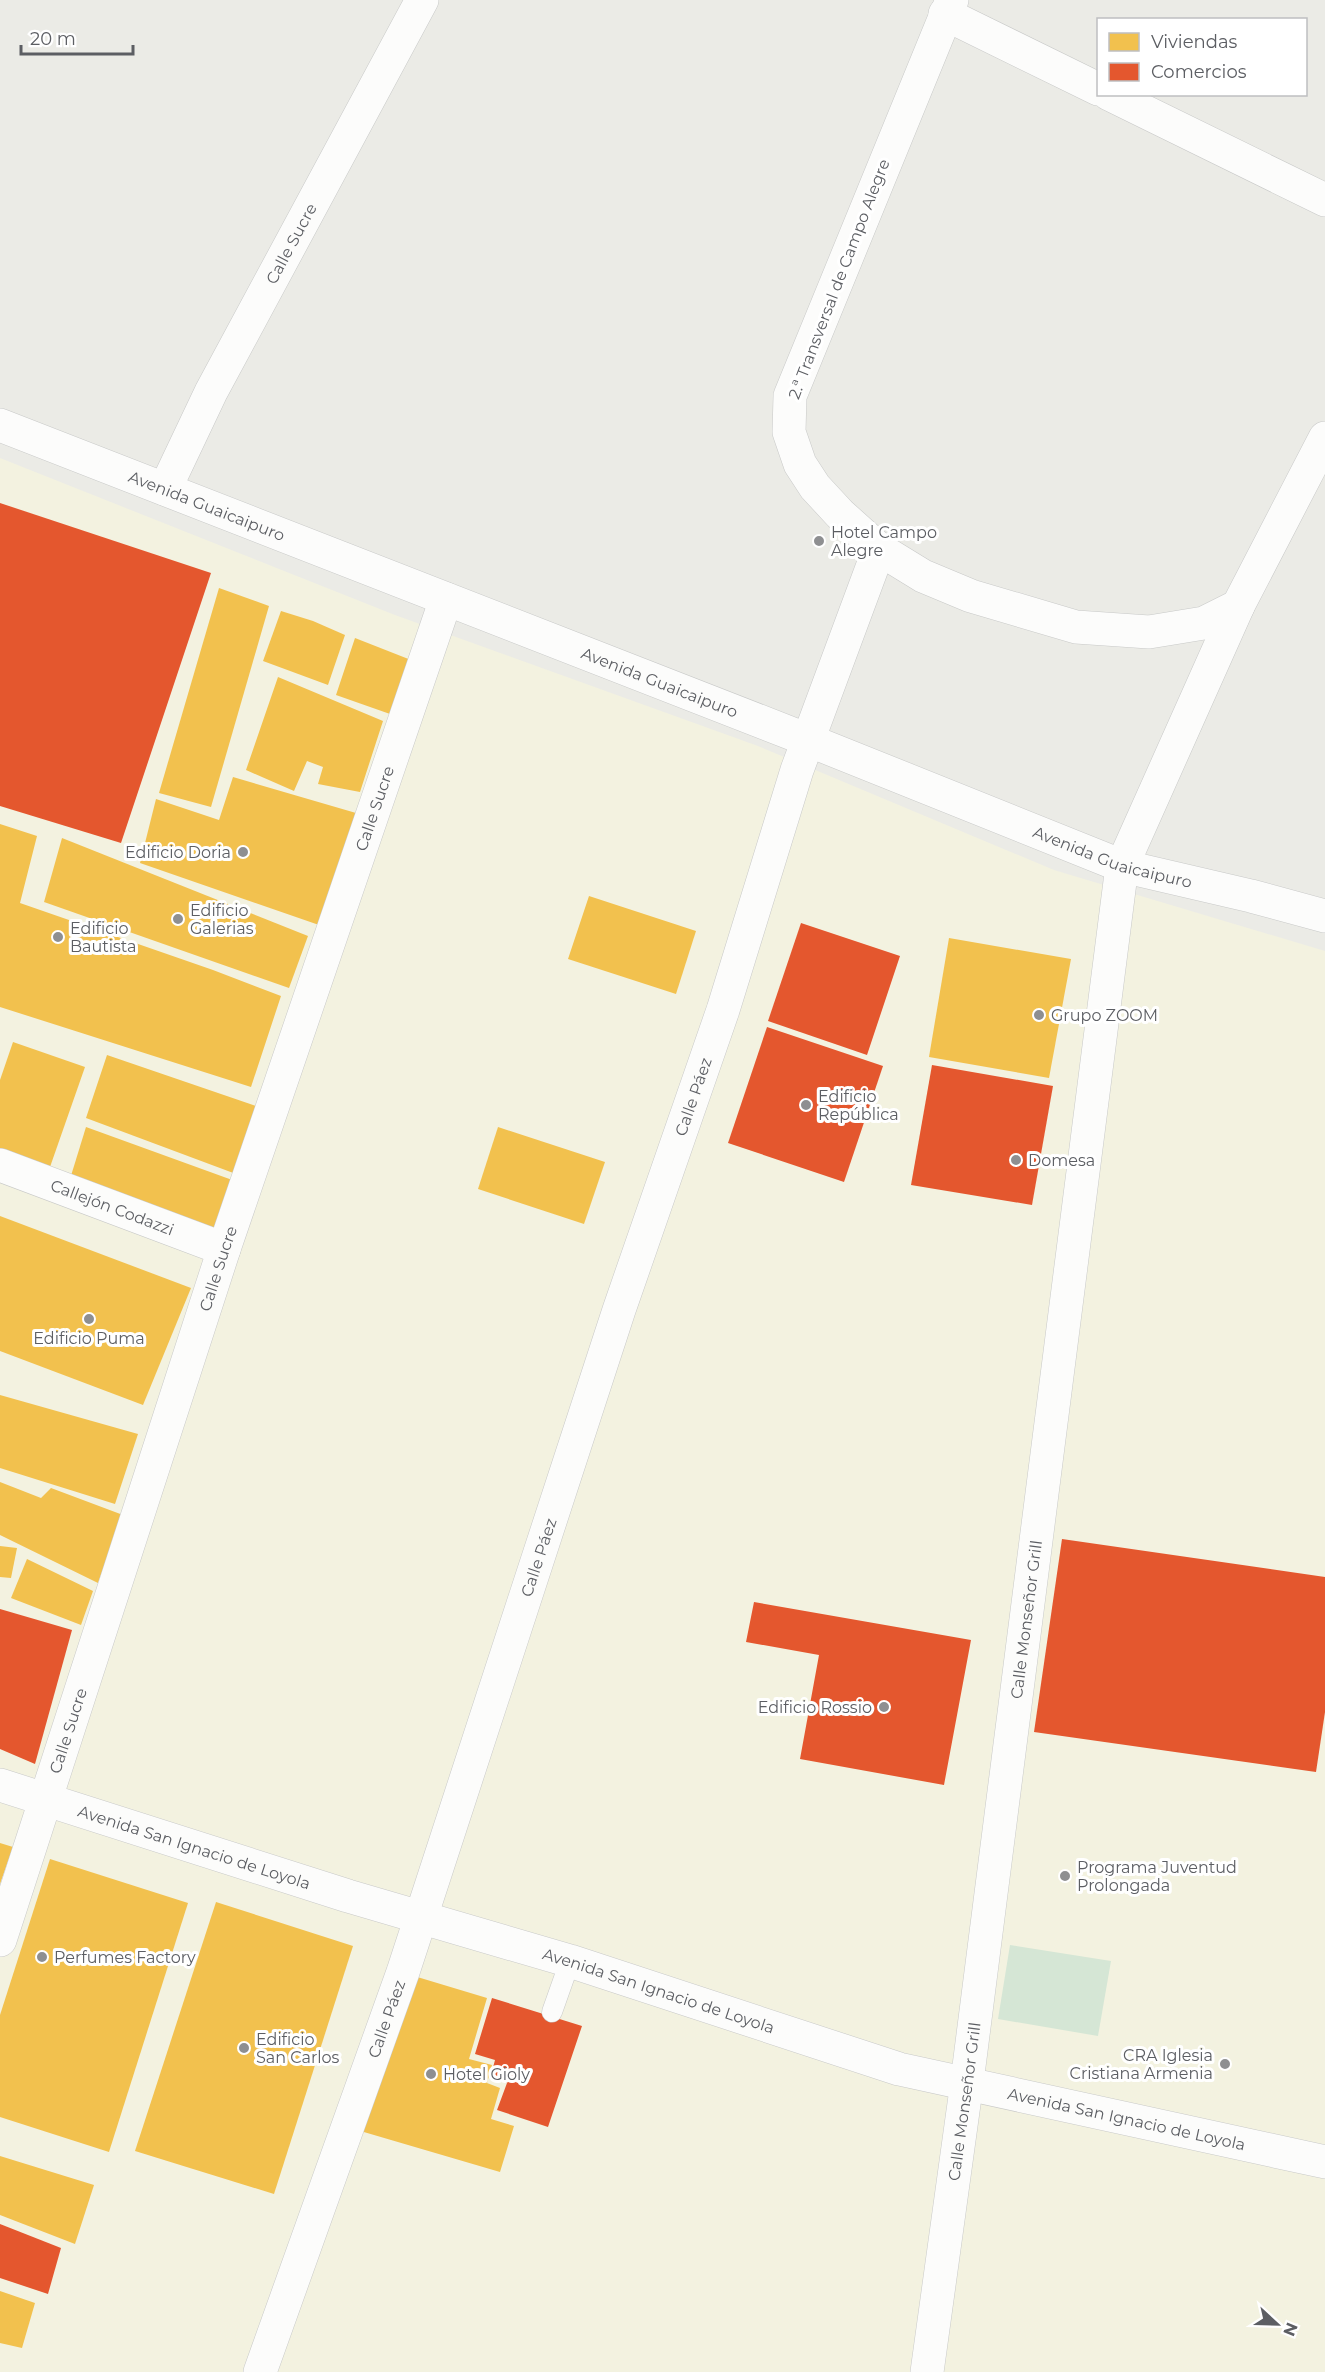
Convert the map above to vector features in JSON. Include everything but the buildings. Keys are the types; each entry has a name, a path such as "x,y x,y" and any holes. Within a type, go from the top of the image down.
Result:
{"street":[{"name":"Calle Sucre","path":"165,489 212,392 422,0"},
{"path":"948,7 1097,88"},
{"name":"2.ª Transversal de Campo Alegre","path":"948,7 790,396 789,432 800,464 815,487 840,514 879,549 923,576 961,592 1076,627 1149,632 1204,623 1238,606"},
{"path":"1113,96 1325,200"},
{"name":"Avenida Guaicaipuro","path":"0,425 808,740 1122,866 1325,916"},
{"name":"Calle Monseñor Grill","path":"927,2372 967,2082 1122,866 1238,606 1325,438"},
{"path":"808,740 879,549"},
{"name":"Calle Sucre","path":"0,1940 224,1249 446,599"},
{"name":"Calle Páez","path":"260,2372 403,1972 619,1310 723,1010 808,740"},
{"name":"Callejón Codazzi","path":"0,1165 224,1249"},
{"name":"Avenida San Ignacio de Loyola","path":"0,1785 420,1918 570,1961 899,2069 967,2082 1325,2162"}],"lane":[{"path":"552,2012 570,1961"}],"shaded area":[{"path":"0,458 395,615 758,746 1054,870 1325,951 1325,2372 0,2372"},
{"path":"1010,1945 1111,1961 1098,2036 998,2019"}],"place":[{"name":"Hotel Campo Alegre","path":"819,541"},
{"name":"Edificio Doria","path":"243,852"},
{"name":"Edificio Galerias","path":"178,919"},
{"name":"Edificio Bautista","path":"58,937"},
{"name":"Grupo ZOOM","path":"1039,1015"},
{"name":"Edificio República","path":"806,1105"},
{"name":"Domesa","path":"1016,1160"},
{"name":"Edificio Puma","path":"89,1319"},
{"name":"Edificio Rossio","path":"884,1707"},
{"name":"Programa Juventud Prolongada","path":"1065,1876"},
{"name":"Perfumes Factory","path":"42,1957"},
{"name":"Edificio San Carlos","path":"244,2048"},
{"name":"CRA Iglesia Cristiana Armenia","path":"1225,2064"},
{"name":"Hotel Gioly","path":"431,2074"}]}
